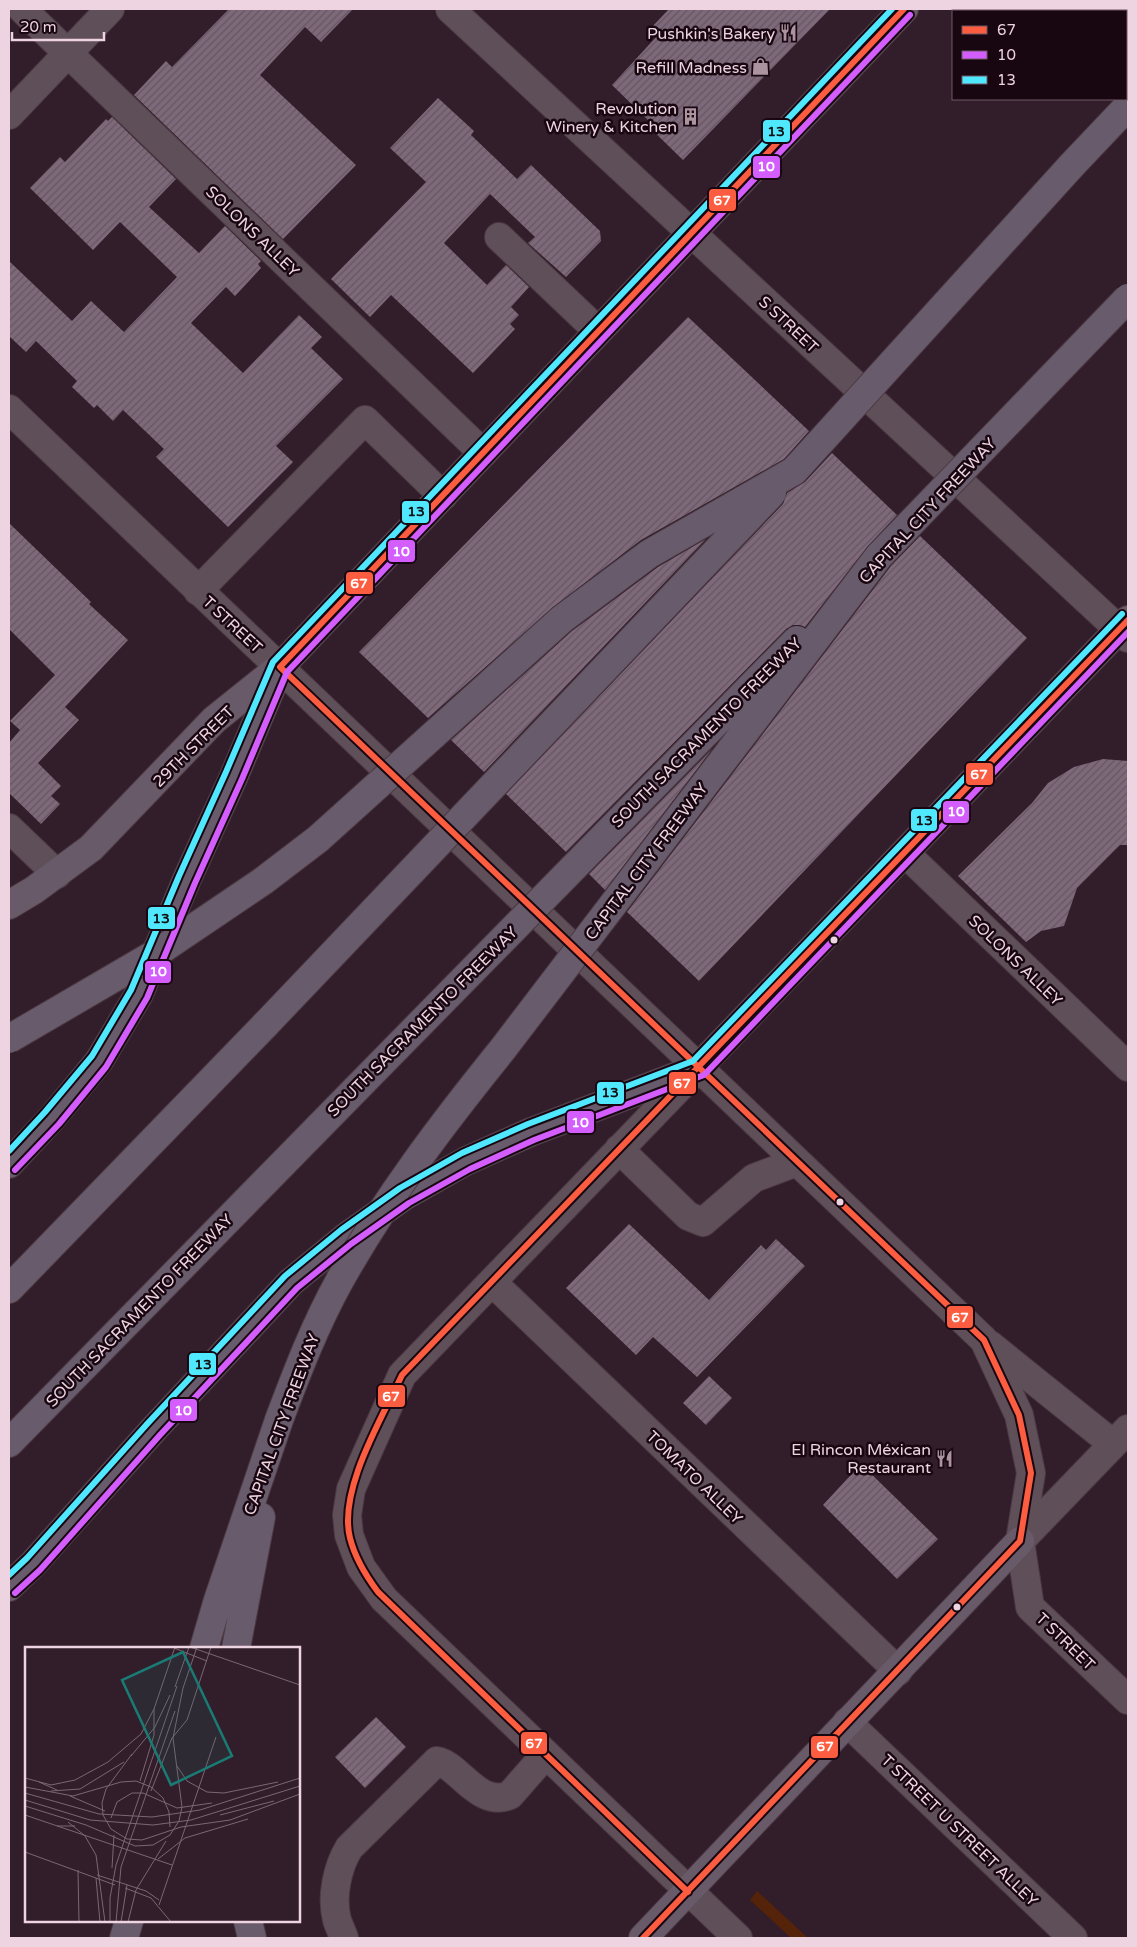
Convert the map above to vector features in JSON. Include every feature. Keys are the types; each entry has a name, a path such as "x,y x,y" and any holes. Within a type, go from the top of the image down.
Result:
{"highway":[{"path":"9,1289 265,1025 794,470 1128,106"},
{"name":"CAPITAL CITY FREEWAY","path":"204,1647 218,1600 279,1420 312,1338 340,1280 363,1242 441,1126 508,1042 879,556 1128,298"},
{"path":"9,1039 158,952 263,881 318,839 562,619 649,554 794,470"},
{"name":"SOUTH SACRAMENTO FREEWAY","path":"9,1443 879,556"},
{"path":"9,1164 52,1118 99,1061 139,994 187,879 280,668"},
{"path":"9,1587 33,1564 154,1429 291,1282 346,1237 404,1196 466,1161 531,1132 698,1068"},
{"path":"236,1647 279,1420"},
{"path":"124,1938 129,1922"},
{"path":"248,1922 252,1938"}],"main road":[{"name":"29TH STREET","path":"9,905 91,848 214,720 280,668 691,234 893,13"},
{"path":"698,1068 905,853 1125,629"},
{"path":"643,1938 1020,1541"}],"street":[{"name":"SOLONS ALLEY","path":"22,9 483,453"},
{"path":"9,115 110,9"},
{"name":"S STREET","path":"450,9 691,234 1125,629"},
{"path":"499,237 598,331"},
{"name":"T STREET","path":"9,409 984,1340 1019,1415 1031,1474 1020,1541 1030,1607 1128,1700"},
{"path":"198,591 365,420 443,496"},
{"path":"9,828 56,874"},
{"name":"SOLONS ALLEY","path":"905,853 1128,1067"},
{"path":"698,1068 402,1375 351,1489 347,1515 348,1535 361,1567 384,1599 738,1938"},
{"path":"620,1150 688,1216 703,1222 754,1178 797,1162"},
{"name":"TOMATO ALLEY","path":"492,1282 898,1671"},
{"path":"984,1340 1121,1436 1020,1541"},
{"name":"T STREET U STREET ALLEY","path":"847,1722 1073,1938"},
{"path":"344,1938 337,1920 335,1899 338,1872 344,1856 349,1848 437,1761 443,1762 468,1785 494,1797 503,1798 510,1795 546,1754"}],"shaded area":[{"path":"757,1891 808,1938 791,1938 750,1900"}],"building":[{"path":"229,9 353,9 321,42 305,27 260,75 356,165 283,239 134,95 166,61 172,67"},
{"path":"669,9 830,9 683,160 647,125 650,122 612,85 658,35 651,28"},
{"path":"438,98 474,131 471,135 517,179 531,165 600,231 601,241 566,277 528,243 535,237 490,194 444,243 487,285 506,265 529,287 511,307 519,315 510,324 515,329 473,373 391,295 370,317 331,279 426,182 390,148"},
{"path":"112,117 176,179 149,207 199,253 225,226 261,261 258,264 261,268 235,296 226,287 191,323 243,373 299,315 322,337 311,348 343,379 276,446 293,462 228,527 156,457 164,449 123,410 113,421 97,405 94,408 72,387 77,381 36,341 26,352 9,336 9,261 72,321 91,301 124,332 177,277 120,222 93,250 30,188 60,157 65,162 106,119 108,121"},
{"path":"688,317 809,431 784,459 641,540 553,607 428,718 359,652"},
{"path":"832,453 897,515 867,547 805,627 793,625 786,629 566,852 506,794 783,504 787,493 805,482"},
{"path":"9,523 91,602 89,604 128,640 65,707 79,720 38,763 61,786 51,796 60,804 41,824 9,793 9,743 20,730 10,721 55,675 9,629"},
{"path":"920,536 1027,638 699,981 627,912 891,566"},
{"path":"706,539 484,772 451,740 572,631 658,567"},
{"path":"713,748 605,890 589,874"},
{"path":"1103,759 1128,761 1128,845 1120,845 1077,888 1064,926 1041,931 1026,942 958,876 1032,803 1048,783 1074,767"},
{"path":"629,1224 709,1300 761,1245 766,1250 776,1239 805,1266 697,1377 653,1337 636,1355 566,1288"},
{"path":"709,1376 732,1398 706,1425 683,1403"},
{"path":"861,1464 938,1539 897,1579 823,1505"},
{"path":"376,1717 406,1747 365,1788 335,1757"}],"transit line":[{"name":"13","path":"9,1151 92,1056 131,990 273,662 892,9"},
{"name":"67","path":"643,1938 1020,1541 1031,1473 1019,1415 984,1340 280,667 904,9"},
{"name":"10","path":"15,1170 59,1124 106,1067 147,998 287,672 910,15"},
{"name":"13","path":"9,1575 27,1558 148,1423 285,1276 341,1230 400,1188 462,1153 528,1124 693,1061 1122,614"},
{"name":"67","path":"688,1892 378,1592 361,1566 350,1538 348,1519 350,1498 356,1477 364,1455 402,1375 1128,620"},
{"name":"10","path":"15,1593 40,1570 160,1435 297,1288 351,1244 409,1203 470,1169 534,1140 704,1075 1128,632"}],"place":[{"name":"Pushkin's Bakery","path":"789,33"},
{"name":"Refill Madness","path":"761,67"},
{"name":"Revolution Winery & Kitchen","path":"691,117"},
{"name":"El Rincon Méxican Restaurant","path":"945,1458"}]}
